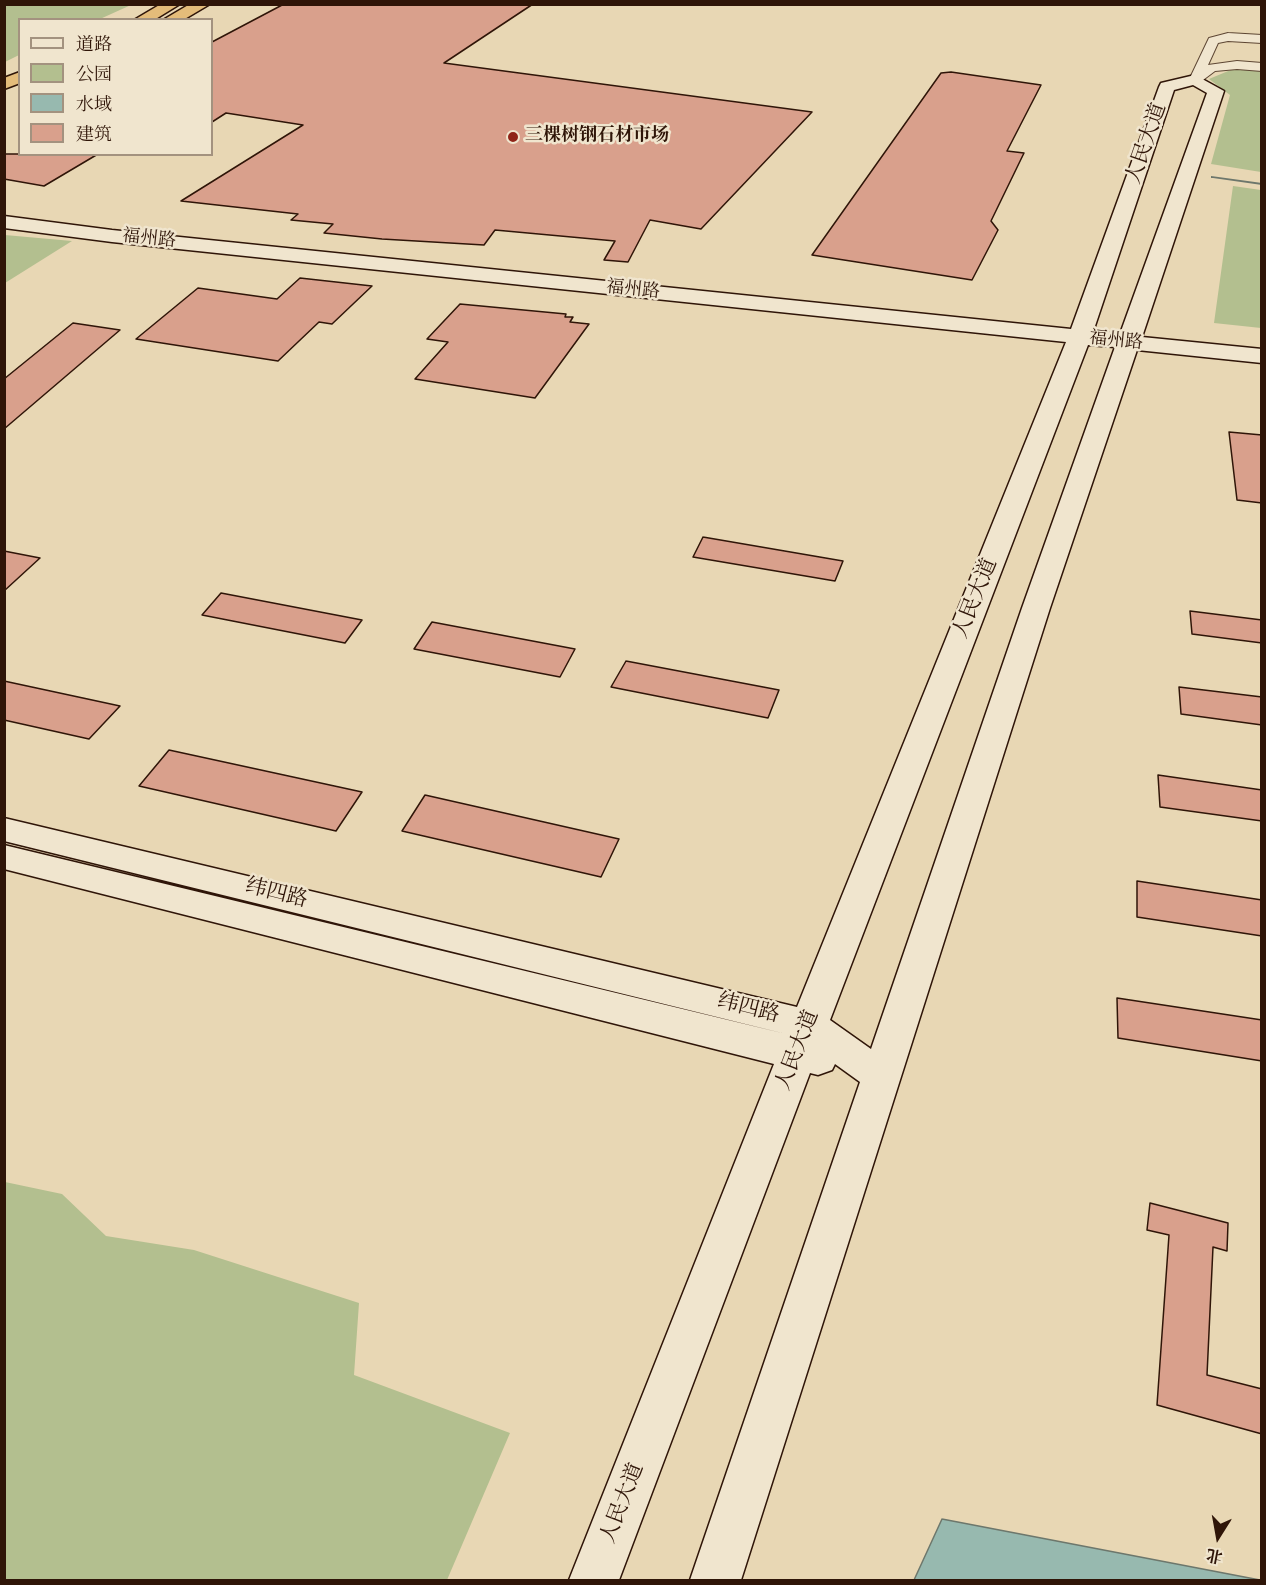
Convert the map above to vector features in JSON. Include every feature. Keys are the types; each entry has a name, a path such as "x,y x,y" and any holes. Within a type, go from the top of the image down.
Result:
{"highway":[{"path":"145,18 173,4"},
{"path":"174,18 203,4"},
{"path":"4,84 18,77"},
{"path":"4,97 18,91"}],"street":[{"path":"1195,80 1213,41 1228,37 1262,39"},
{"path":"1195,80 1211,68 1237,65 1262,67"},
{"path":"716,1581 1036,608 1216,91 1195,80"},
{"name":"人民大道","path":"594,1581 803,1040 1079,338 1167,87 1195,80"},
{"name":"福州路","path":"4,222 136,239 1262,356"},
{"name":"纬四路","path":"4,829 803,1040 881,1076"},
{"name":"纬四路","path":"4,857 803,1040"}],"green space":[{"path":"5,4 145,5 131,5 102,18 18,18 18,56 5,62"},
{"path":"1233,69 1261,70 1261,172 1211,164 1230,95 1209,79"},
{"path":"1233,186 1261,190 1261,328 1214,323"},
{"path":"5,235 72,241 5,283"},
{"path":"5,1182 62,1194 106,1236 194,1250 359,1303 354,1375 510,1433 447,1580 5,1580"}],"water":[{"path":"942,1519 1260,1580 914,1580"}],"building":[{"path":"284,4 533,4 444,63 812,112 701,229 650,220 628,262 604,260 615,241 495,230 484,245 324,233 333,224 291,220 298,214 181,201 303,125 226,113 213,121 213,41"},
{"path":"951,72 1041,85 1007,151 1024,153 991,221 998,230 972,280 812,255 941,73"},
{"path":"4,154 95,156 44,186 4,179"},
{"path":"300,278 372,286 332,324 319,322 278,361 136,339 198,288 277,299"},
{"path":"460,304 566,314 565,317 573,317 570,322 589,324 535,398 415,379 448,342 427,339"},
{"path":"73,323 120,330 4,429 4,379"},
{"path":"1229,432 1262,435 1262,503 1237,500"},
{"path":"703,537 843,561 835,581 693,557"},
{"path":"4,551 40,558 4,591"},
{"path":"221,593 362,620 345,643 202,615"},
{"path":"1190,611 1262,620 1262,643 1192,634"},
{"path":"432,622 575,649 560,677 414,649"},
{"path":"626,661 779,690 768,718 611,687"},
{"path":"4,681 120,706 89,739 4,720"},
{"path":"1179,687 1262,697 1262,725 1181,714"},
{"path":"169,750 362,792 336,831 139,786"},
{"path":"1158,775 1262,790 1262,821 1160,807"},
{"path":"425,795 619,839 601,877 402,831"},
{"path":"1137,881 1262,900 1262,936 1137,917"},
{"path":"1117,998 1262,1020 1262,1061 1118,1038"},
{"path":"1150,1203 1228,1223 1227,1251 1213,1247 1207,1375 1262,1389 1262,1434 1157,1405 1169,1235 1147,1230"}],"waterway":[{"path":"1213,177 1262,184"}],"place":[{"name":"三棵树钢石材市场","path":"513,137"}]}
